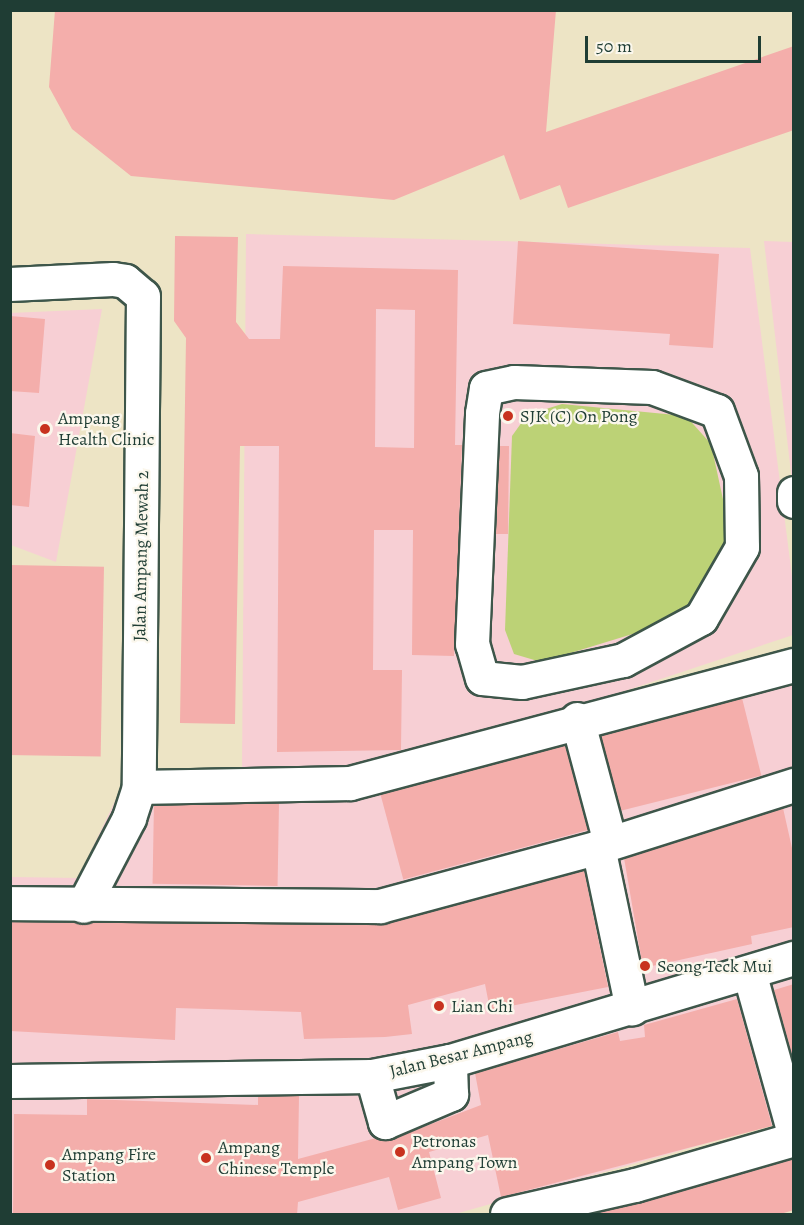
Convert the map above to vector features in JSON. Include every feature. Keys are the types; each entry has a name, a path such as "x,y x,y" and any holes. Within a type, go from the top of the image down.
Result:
{"street":[{"name":"Jalan Ampang Mewah 2","path":"10,284 113,279 125,281 143,296 139,787 129,818 83,906"},
{"path":"514,382 652,387 717,411 741,476 742,547 701,618 623,660 522,682 482,678 472,644 486,388 514,382"},
{"path":"794,492 794,501"},
{"path":"623,660 630,706"},
{"path":"139,787 350,783 577,719 794,665"},
{"path":"577,719 604,844 632,1008"},
{"path":"10,903 83,906 380,906 604,844 794,785"},
{"name":"Jalan Besar Ampang","path":"10,1081 372,1076 450,1061 794,958"},
{"path":"749,972 794,1133"},
{"path":"372,1076 384,1122 452,1094 450,1061"},
{"path":"507,1215 635,1185 794,1139"}],"shaded area":[{"name":"SJK (C) On Pong","path":"246,234 750,248 793,584 793,635 384,771 242,772"},
{"path":"764,241 793,242 793,490"},
{"name":"Ampang Health Clinic","path":"102,309 56,562 11,545 10,313"},
{"path":"793,651 793,1119 455,1214 11,1214 11,877 78,878 129,772 377,778"}],"green space":[{"path":"562,404 686,416 711,444 729,527 722,561 698,600 662,625 541,662 514,654 505,630 512,436 527,415"}],"building":[{"path":"55,10 556,10 546,132 794,46 794,130 568,208 560,185 520,200 504,155 394,200 131,176 72,129 49,87"},
{"path":"175,236 238,237 236,322 249,339 280,339 283,266 458,270 455,445 462,445 454,656 412,655 413,530 374,530 373,670 402,670 401,750 277,752 279,446 240,446 235,724 180,723 186,338 174,321","holes":["376,309 415,310 414,448 375,447"]},
{"path":"518,241 719,254 713,348 669,345 670,334 513,324"},
{"path":"10,316 45,319 39,393 10,391"},
{"path":"10,433 35,436 29,507 10,505"},
{"path":"499,446 509,446 508,534 496,534"},
{"path":"10,565 104,567 101,757 10,755"},
{"path":"742,698 761,776 620,811 600,733"},
{"path":"565,745 588,830 403,879 381,794"},
{"path":"154,801 279,803 278,886 153,884"},
{"path":"783,808 794,857 794,927 751,936 752,944 643,968 624,858"},
{"path":"584,870 608,987 490,1010 485,984 408,1005 412,1034 385,1037 304,1039 301,1012 176,1008 175,1040 10,1031 10,922 380,925"},
{"path":"794,984 794,1062 774,990"},
{"path":"737,999 772,1126 501,1197 488,1135 429,1152 441,1198 398,1210 389,1177 298,1202 297,1215 13,1215 14,1114 87,1115 87,1099 258,1105 258,1096 299,1096 298,1159 376,1138 392,1139 481,1105 475,1073 618,1032 620,1041 645,1037 644,1025"},
{"path":"794,1159 794,1210 777,1215 590,1215"}],"place":[{"name":"SJK (C) On Pong","path":"508,416"},
{"name":"Ampang Health Clinic","path":"45,429"},
{"name":"Seong Teck Mui","path":"645,966"},
{"name":"Lian Chi","path":"439,1006"},
{"name":"Petronas Ampang Town","path":"400,1152"},
{"name":"Ampang Chinese Temple","path":"206,1158"},
{"name":"Ampang Fire Station","path":"50,1165"}]}
